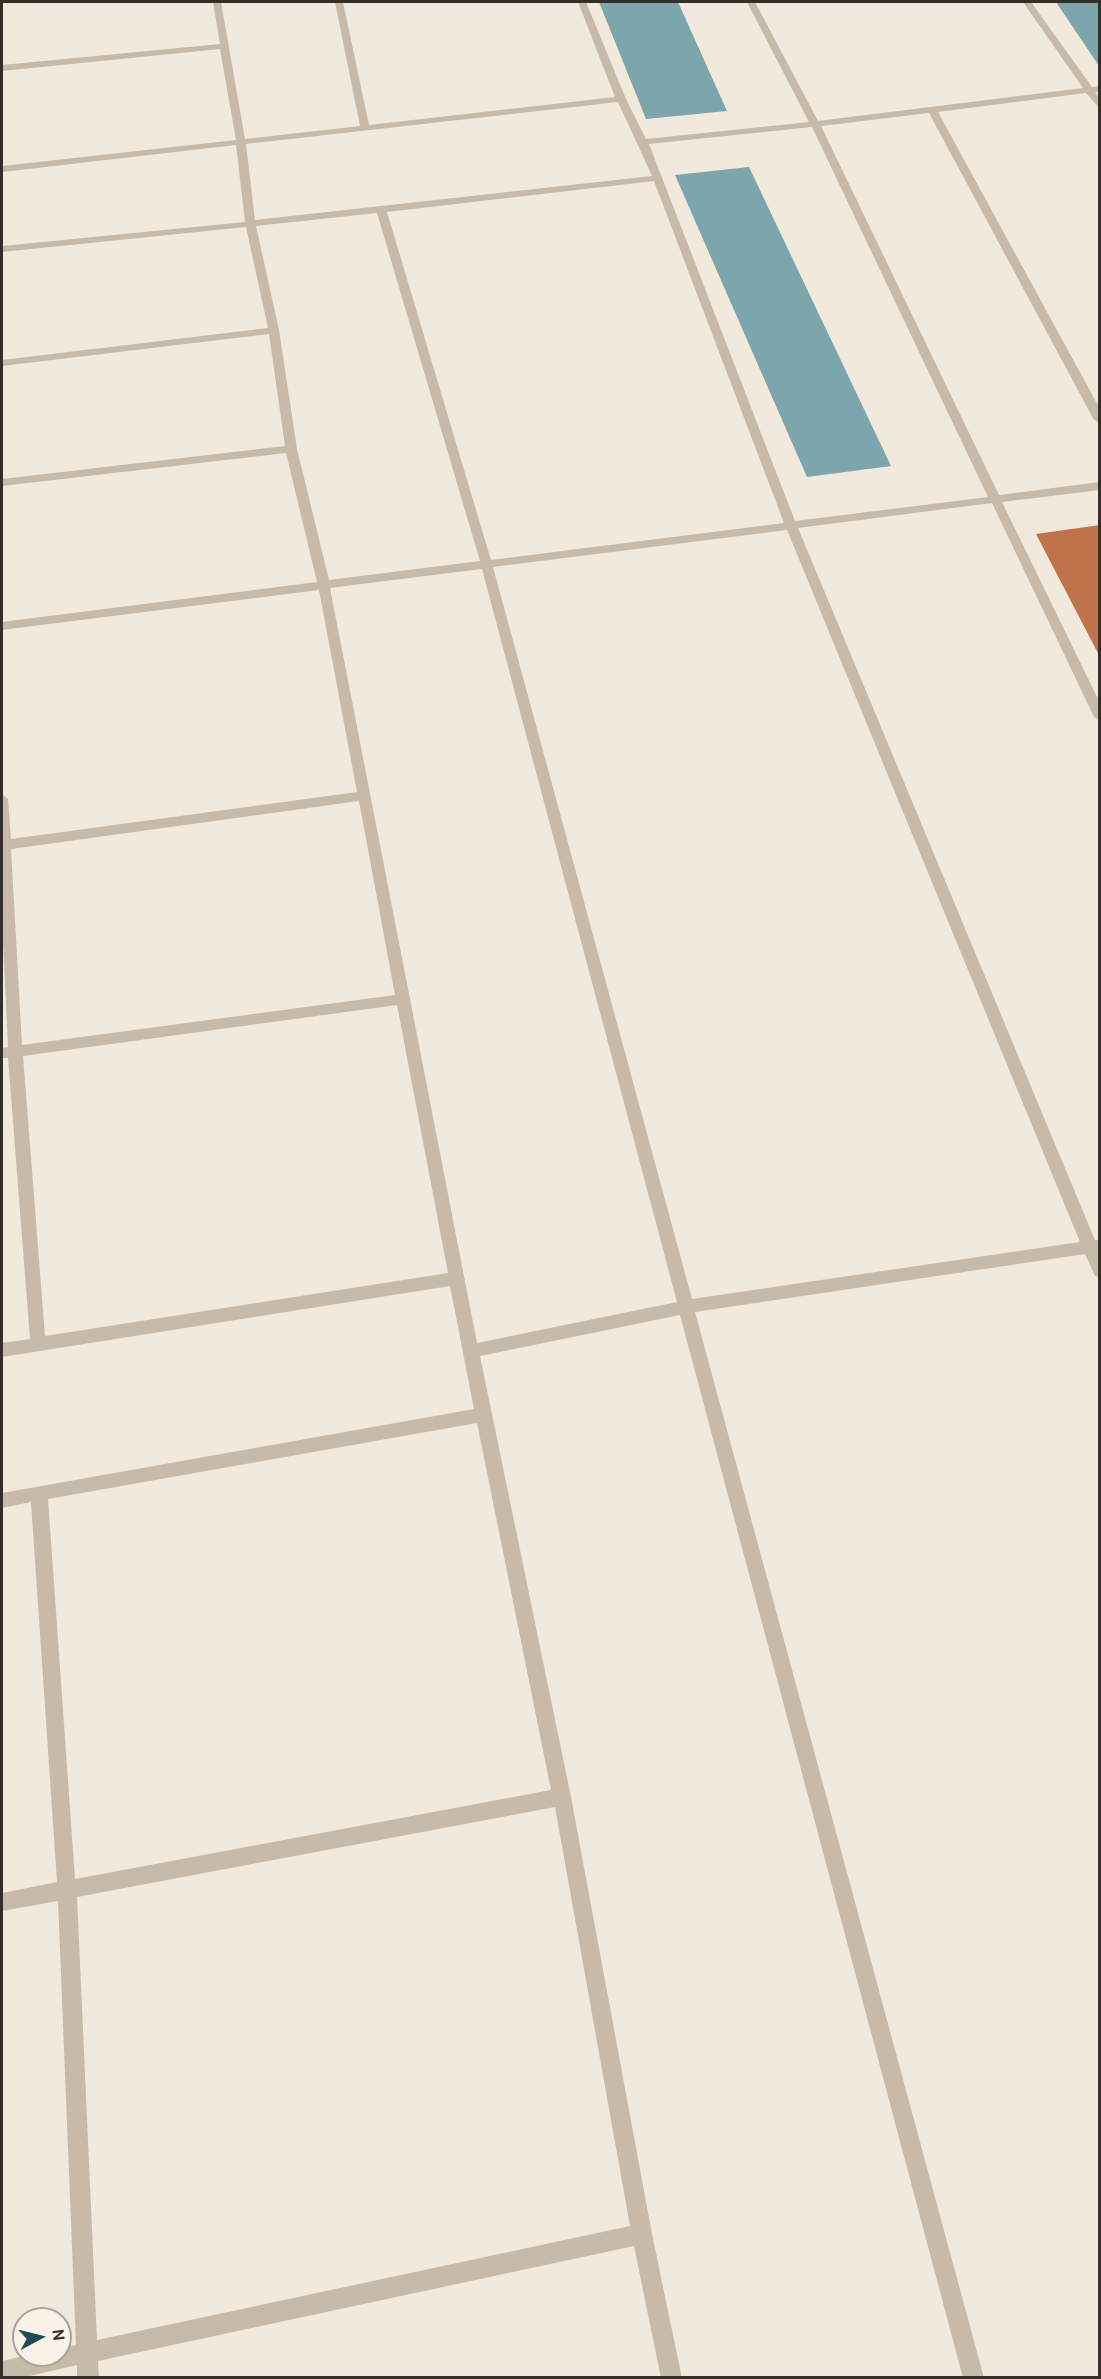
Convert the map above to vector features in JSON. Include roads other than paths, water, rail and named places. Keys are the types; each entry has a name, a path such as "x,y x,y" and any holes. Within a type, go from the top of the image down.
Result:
{"street":[{"path":"217,2 241,143 250,224 274,330 291,449 324,586 362,796 483,1415 562,1797 642,2234 672,2378"},
{"path":"339,2 365,129"},
{"path":"582,2 621,99 644,142 791,526 1095,1247 1100,1271"},
{"path":"752,2 815,124 1100,717"},
{"path":"1027,2 1095,90 1100,106"},
{"path":"2,68 225,46"},
{"path":"644,142 1095,90"},
{"path":"2,169 621,99"},
{"path":"932,110 1100,420"},
{"path":"2,249 250,224 658,178"},
{"path":"381,208 486,563 974,2378"},
{"path":"2,363 274,330"},
{"path":"2,483 291,449"},
{"path":"2,626 1100,486"},
{"path":"2,845 362,796"},
{"path":"2,799 8,1052 38,1344"},
{"path":"8,1052 403,999"},
{"path":"472,1351 686,1307 1095,1247"},
{"path":"2,1350 457,1278"},
{"path":"2,1500 483,1415"},
{"path":"39,1493 67,1890 88,2378"},
{"path":"2,1902 562,1797"},
{"path":"2,2371 642,2234"}],"water":[{"path":"599,2 678,2 727,111 646,119"},
{"path":"1056,2 1099,2 1099,66"},
{"path":"749,167 891,466 807,477 675,175"}]}
